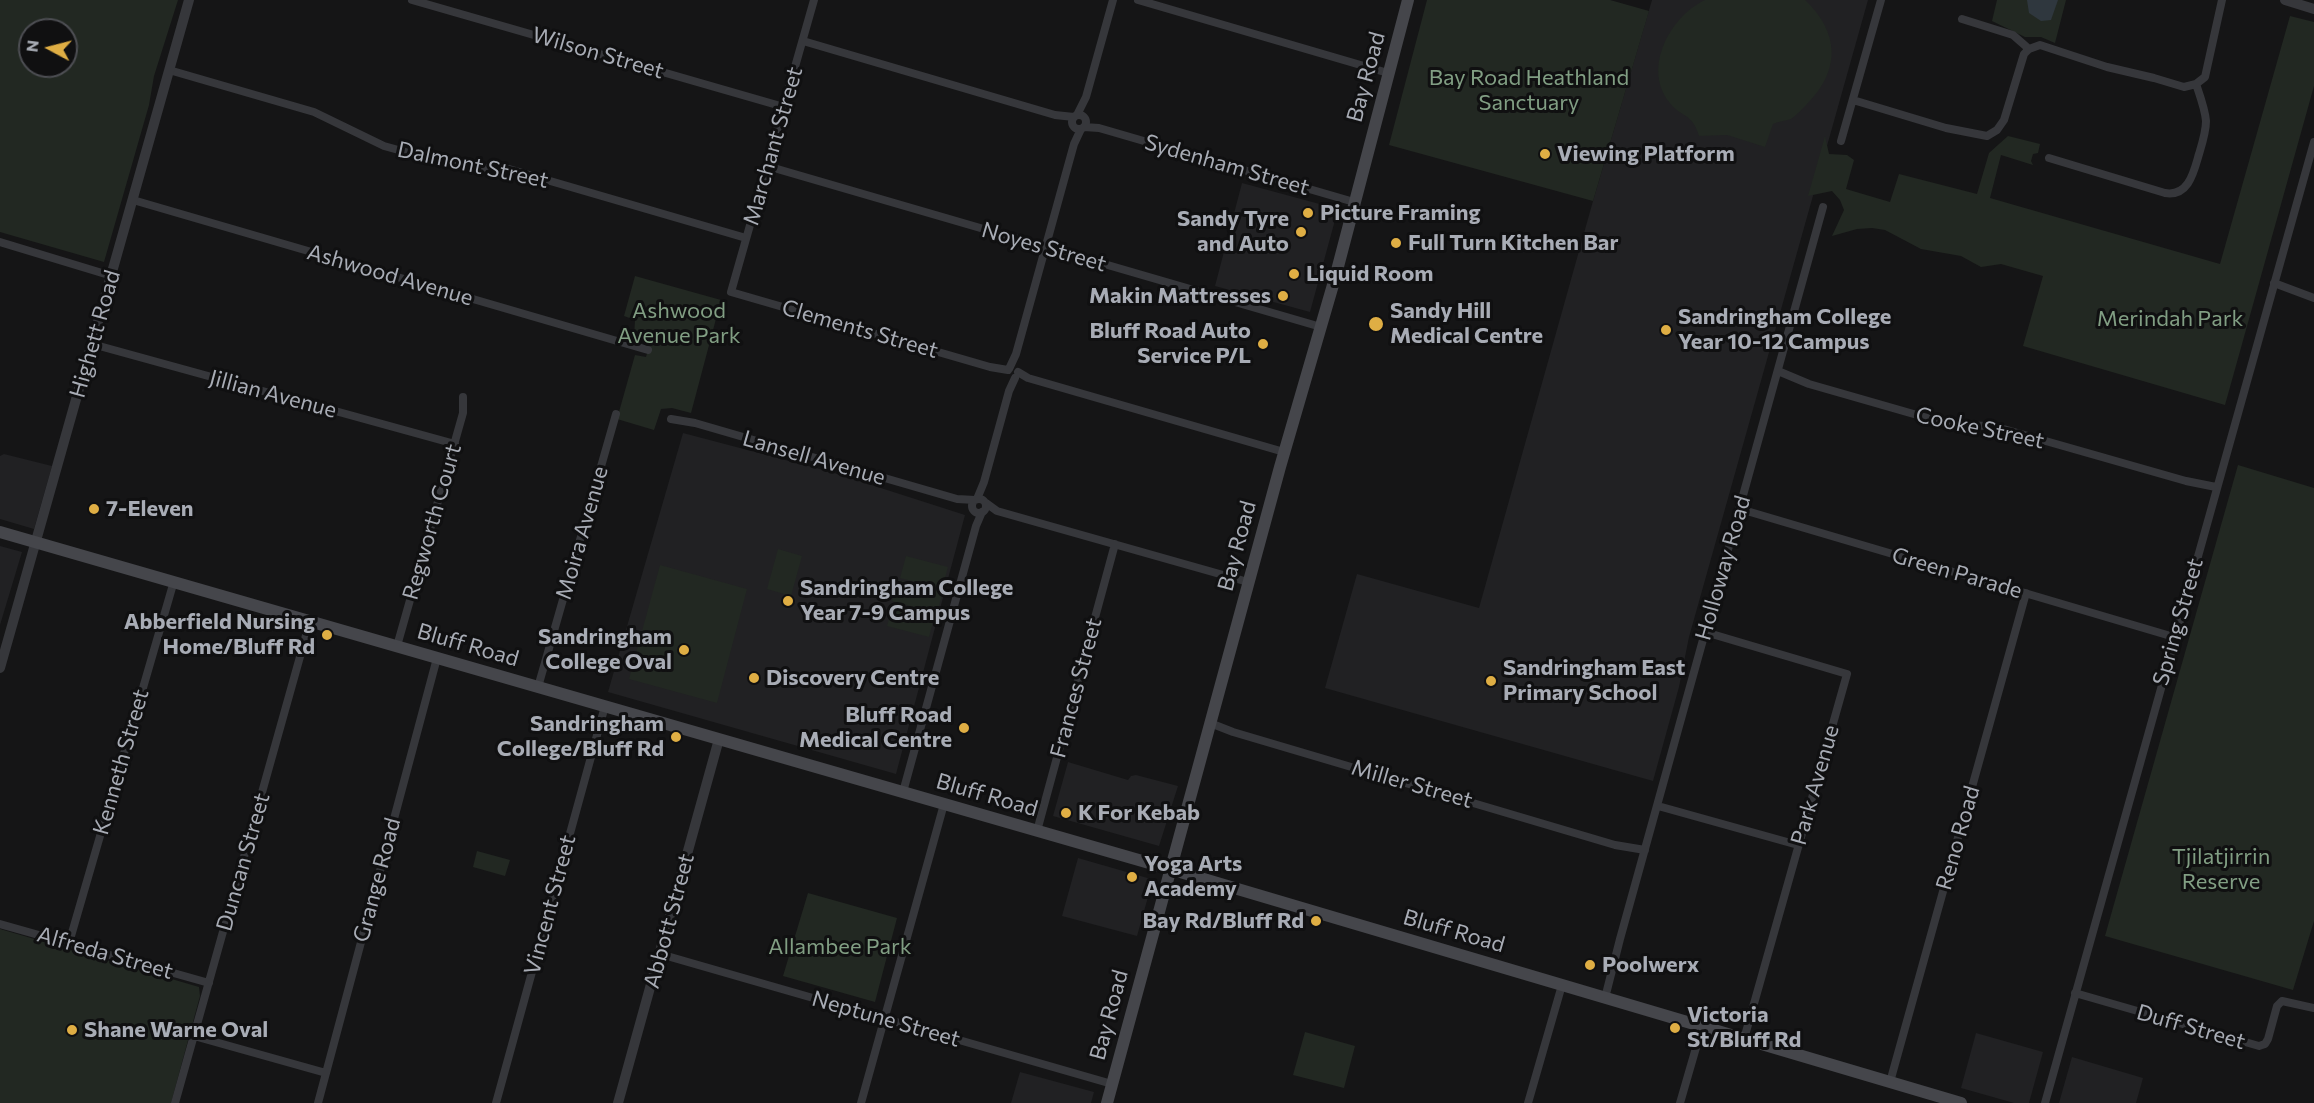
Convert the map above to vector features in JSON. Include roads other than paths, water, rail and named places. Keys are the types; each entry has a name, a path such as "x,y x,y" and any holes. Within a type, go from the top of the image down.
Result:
{"main road":[{"name":"Bay Road","path":"1107,1103 1248,582 1321,327 1408,0"},
{"name":"Bluff Road","path":"0,532 1170,869 1961,1103"}],"street":[{"name":"Highett Road","path":"0,668 189,0"},
{"name":"Wilson Street","path":"412,0 784,107"},
{"name":"Marchant Street","path":"731,292 814,0"},
{"path":"903,792 976,526 984,482 1009,391 1016,354 1113,0"},
{"path":"1138,0 1388,73"},
{"path":"1841,141 1881,0"},
{"path":"1853,100 1946,128 1986,136 1992,134 2002,124 2021,59 2029,49 2043,45 2098,65 2179,86 2196,84 2205,77 2207,71 2222,0"},
{"path":"2285,0 2314,9"},
{"path":"1962,19 2013,35 2029,49"},
{"name":"Sydenham Street","path":"803,41 1354,202"},
{"name":"Dalmont Street","path":"169,70 315,112 384,146 456,166 509,169 746,238"},
{"path":"2049,158 2165,193 2180,191 2192,176 2205,128 2205,114 2196,84"},
{"name":"Spring Street","path":"2045,1103 2314,142"},
{"name":"Noyes Street","path":"767,166 1321,327"},
{"name":"Ashwood Avenue","path":"133,200 648,350"},
{"name":"Holloway Road","path":"1605,998 1823,207"},
{"path":"0,242 112,276"},
{"path":"2273,286 2314,298"},
{"name":"Clements Street","path":"731,292 1284,452"},
{"name":"Jillian Avenue","path":"92,344 455,444"},
{"name":"Cooke Street","path":"1777,375 1952,425 1993,426 2215,490"},
{"name":"Regworth Court","path":"398,646 455,444 463,413 463,397"},
{"name":"Moira Avenue","path":"538,687 616,414"},
{"name":"Lansell Avenue","path":"672,419 695,423 1248,582"},
{"name":"Green Parade","path":"1740,509 2174,637"},
{"name":"Frances Street","path":"1037,831 1115,544"},
{"name":"Kenneth Street","path":"69,943 174,581"},
{"name":"Reno Road","path":"1890,1082 2026,593"},
{"name":"Duncan Street","path":"176,1103 310,621"},
{"name":"Park Avenue","path":"1705,632 1847,674 1744,1039"},
{"name":"Grange Road","path":"318,1103 437,658"},
{"name":"Vincent Street","path":"496,1103 604,706"},
{"name":"Miller Street","path":"1210,723 1233,732 1644,853"},
{"name":"Abbott Street","path":"618,1103 718,739"},
{"path":"861,1103 944,804"},
{"path":"1658,806 1798,845"},
{"name":"Alfreda Street","path":"0,924 209,983"},
{"name":"Neptune Street","path":"660,954 1112,1084"},
{"path":"1528,1103 1562,985"},
{"name":"Duff Street","path":"2075,993 2259,1046 2265,1044 2268,1039 2277,1006 2282,1001 2314,1008"},
{"path":"1680,1103 1702,1027"},
{"path":"194,1036 326,1073"}],"place":[{"name":"Viewing Platform","path":"1545,154"},
{"name":"Picture Framing","path":"1308,213"},
{"name":"Sandy Tyre and Auto","path":"1301,232"},
{"name":"Full Turn Kitchen Bar","path":"1396,243"},
{"name":"Liquid Room","path":"1294,274"},
{"name":"Makin Mattresses","path":"1283,296"},
{"name":"Sandy Hill Medical Centre","path":"1376,324"},
{"name":"Sandringham College Year 10-12 Campus","path":"1666,330"},
{"name":"Bluff Road Auto Service P/L","path":"1263,344"},
{"name":"7-Eleven","path":"94,509"},
{"name":"Sandringham College Year 7-9 Campus","path":"788,601"},
{"name":"Abberfield Nursing Home/Bluff Rd","path":"327,635"},
{"name":"Sandringham College Oval","path":"684,650"},
{"name":"Discovery Centre","path":"754,678"},
{"name":"Sandringham East Primary School","path":"1491,681"},
{"name":"Bluff Road Medical Centre","path":"964,728"},
{"name":"Sandringham College/Bluff Rd","path":"676,737"},
{"name":"K For Kebab","path":"1066,813"},
{"name":"Yoga Arts Academy","path":"1132,877"},
{"name":"Bay Rd/Bluff Rd","path":"1316,921"},
{"name":"Poolwerx","path":"1590,965"},
{"name":"Victoria St/Bluff Rd","path":"1675,1028"},
{"name":"Shane Warne Oval","path":"72,1030"}],"park label":[{"name":"Bay Road Heathland Sanctuary","path":"1529,90"},
{"name":"Merindah Park","path":"2170,319"},
{"name":"Ashwood Avenue Park","path":"679,324"},
{"name":"Tjilatjirrin Reserve","path":"2221,870"},
{"name":"Allambee Park","path":"840,947"}]}
